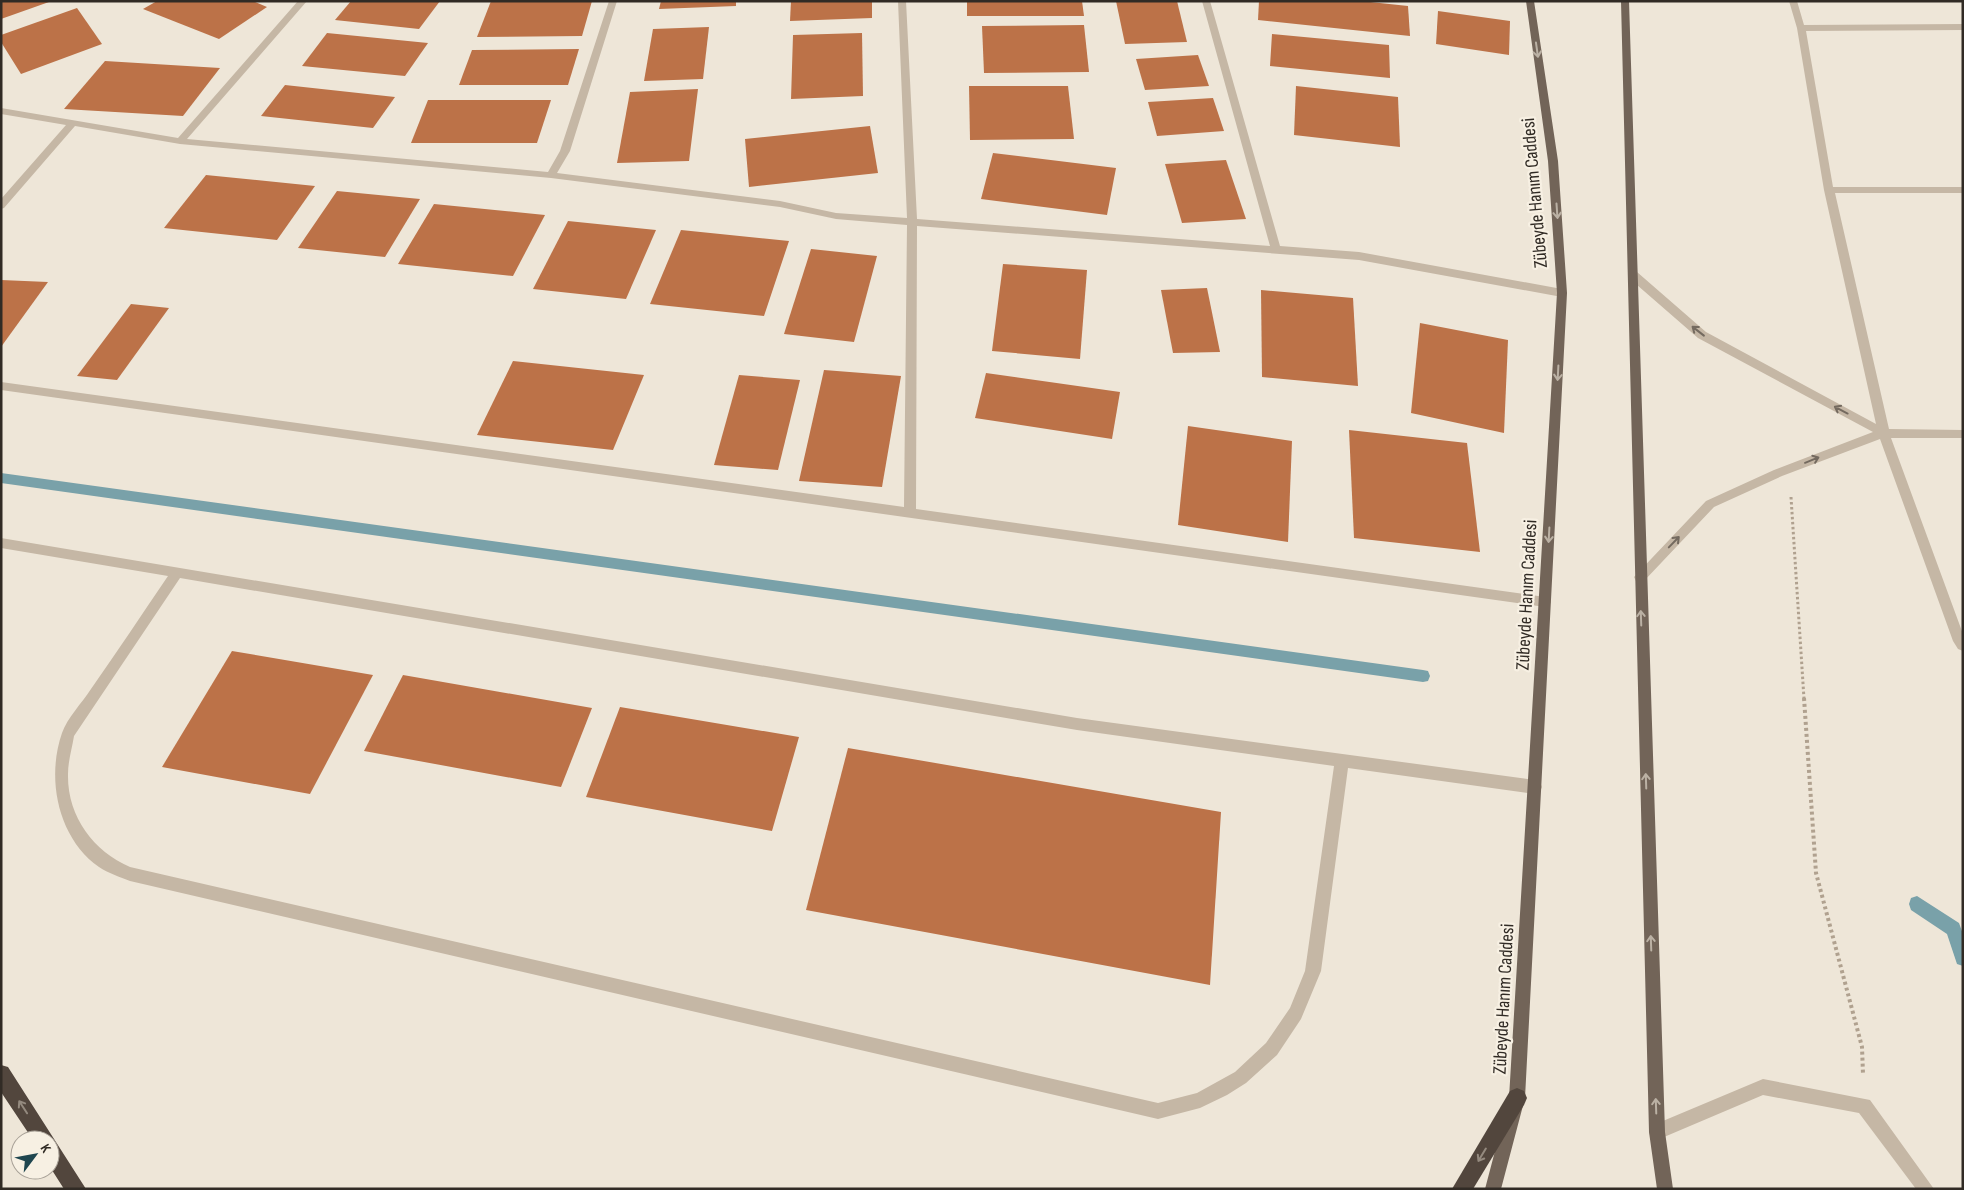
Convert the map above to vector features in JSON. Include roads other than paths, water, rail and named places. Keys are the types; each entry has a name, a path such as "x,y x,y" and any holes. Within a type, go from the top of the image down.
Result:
{"highway":[{"path":"1,1074 37,1130"},
{"path":"1462,1189 1517,1098"},
{"path":"60,1164 76,1189"}],"main road":[{"name":"Zübeyde Hanım Caddesi","path":"1493,1189 1517,1098 1562,293 1553,161 1530,1"},
{"path":"1625,1 1657,1132 1665,1189"}],"street":[{"path":"180,140 303,1"},
{"path":"551,174 565,151 612,1"},
{"path":"902,1 912,222 910,514"},
{"path":"1206,1 1276,250"},
{"path":"1793,1 1801,28 1829,190 1884,433 1956,632 1963,645"},
{"path":"1801,28 1963,27"},
{"path":"1,111 180,140 551,174 780,204 836,216 1359,256 1562,293"},
{"path":"1,206 72,123"},
{"path":"1829,190 1963,190"},
{"path":"1633,275 1702,335 1884,433"},
{"path":"1,386 1545,602"},
{"path":"1640,576 1710,504 1789,469 1884,433 1963,434"},
{"path":"1,543 1078,724 1535,787"},
{"path":"177,572 68,734 62,762 62,789 68,817 82,841 103,860 130,874 1158,1111 1199,1100 1236,1082 1264,1059 1285,1033 1302,1003 1313,971 1342,761"},
{"path":"1657,1132 1764,1087 1864,1106 1926,1189"}],"waterway":[{"path":"1,478 1423,676"},
{"path":"1917,904 1953,929 1963,958"}]}
